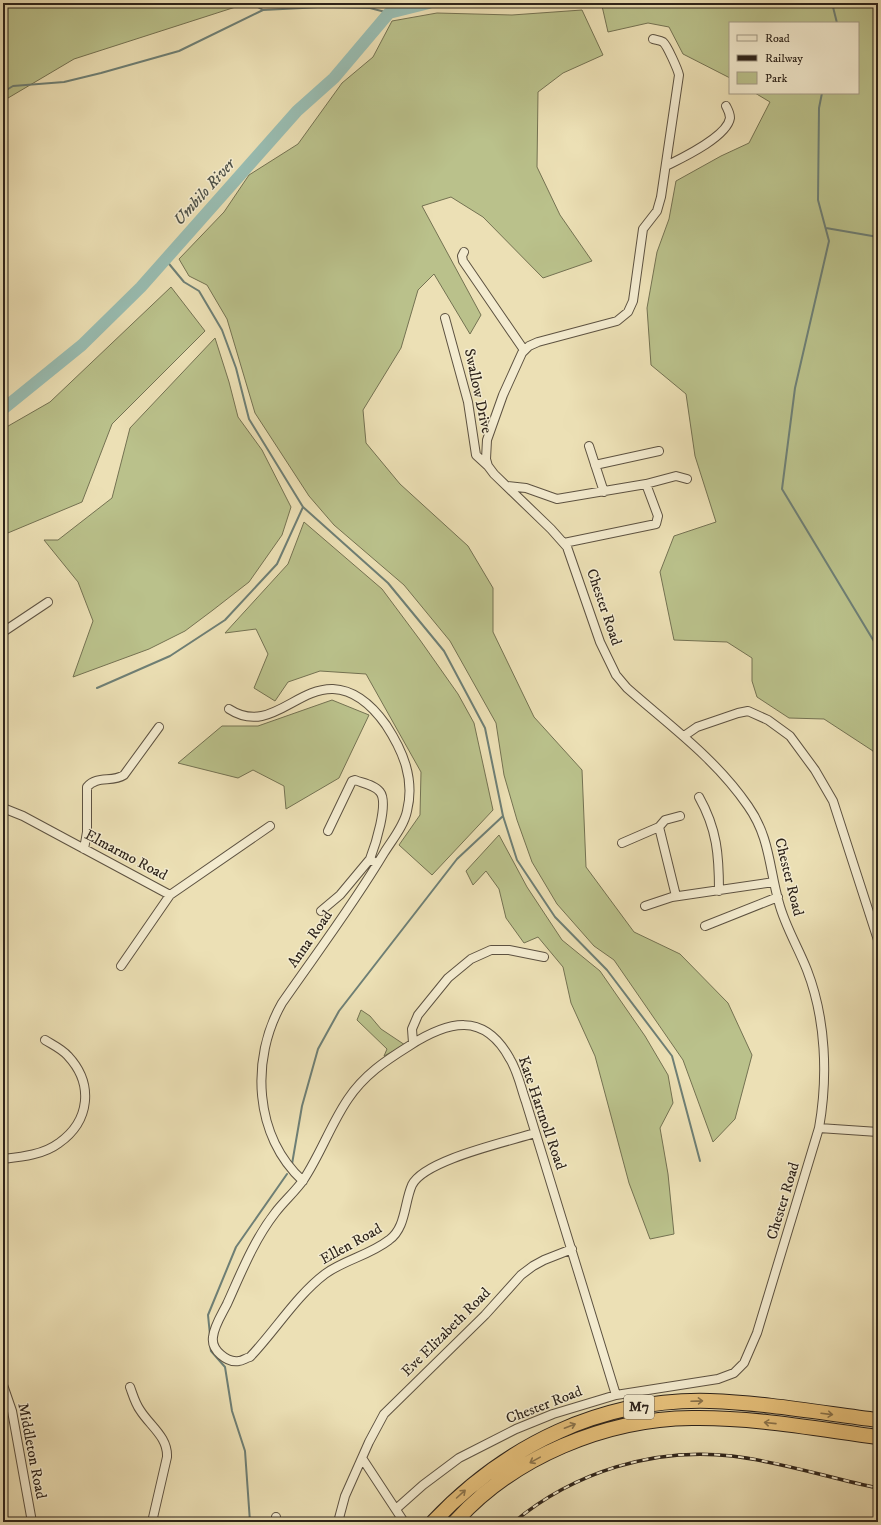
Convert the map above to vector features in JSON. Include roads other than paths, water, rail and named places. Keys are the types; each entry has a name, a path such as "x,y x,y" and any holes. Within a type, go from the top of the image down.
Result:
{"highway":[{"name":"M7","path":"433,1522 474,1483 520,1450 556,1432 587,1419 612,1412 650,1405 709,1401 878,1420"},
{"name":"M7","path":"455,1522 487,1492 536,1459 572,1442 627,1425 662,1420 720,1418 878,1437"}],"street":[{"path":"488,466 485,449 488,435 516,362 524,350 538,342 617,321 624,316 633,301 643,229 657,211 666,166 678,72 665,45 660,41 653,39"},
{"path":"666,166 707,145 730,120 729,112 726,106"},
{"path":"464,252 462,256 463,260 524,350"},
{"name":"Swallow Drive","path":"445,318 468,402 476,452 480,460 488,466"},
{"path":"589,446 604,492"},
{"path":"595,465 659,451"},
{"name":"Chester Road","path":"396,1509 442,1470 479,1448 553,1414 616,1395 718,1379 734,1372 744,1363 757,1333 820,1128 824,1073 818,1014 812,984 785,922 774,882 767,846 755,817 726,776 710,759 627,688 616,675 600,642 572,557 564,543 488,466"},
{"path":"507,486 526,488 557,498 604,492 646,484 676,476 687,478"},
{"path":"564,543 656,524 658,516 646,484"},
{"path":"3,632 48,602"},
{"name":"Anna Road","path":"228,709 242,716 266,715 278,711 312,693 332,689 344,691 359,698 380,717 402,750 409,784 405,817 374,862 271,1022 266,1043 262,1080 264,1115 278,1152 286,1164 303,1181"},
{"path":"684,736 697,726 738,713 748,712 768,720 790,736 822,780 833,801 878,940"},
{"path":"84,849 87,832 87,787 95,780 116,780 124,775 159,727"},
{"path":"322,911 374,862 383,806 382,796 378,789 355,780 352,781 328,831"},
{"path":"699,797 714,828 719,857 719,891"},
{"name":"Elmarmo Road","path":"3,808 24,816 170,895 270,826"},
{"path":"622,843 659,827 665,820 680,816"},
{"path":"659,827 676,896"},
{"path":"645,906 676,896 774,882"},
{"path":"120,966 170,895"},
{"path":"705,926 778,897"},
{"path":"413,1043 412,1029 418,1014 448,978 471,959 491,950 509,950 544,957"},
{"name":"Kate Hartnoll Road","path":"239,1361 231,1361 222,1356 214,1343 213,1337 252,1251 275,1214 303,1181 314,1164 337,1116 358,1086 375,1068 413,1043 440,1028 457,1024 472,1026 494,1038 511,1061 526,1102 616,1395"},
{"path":"3,1159 30,1156 58,1144 71,1133 82,1119 85,1104 84,1082 77,1067 67,1054 45,1040"},
{"path":"820,1128 878,1132"},
{"name":"Ellen Road","path":"239,1361 250,1357 317,1280 336,1267 390,1240 399,1227 412,1184 423,1172 442,1162 535,1133"},
{"name":"Eve Elizabeth Road","path":"362,1458 384,1414 485,1314 521,1276 533,1266 544,1260 572,1249"},
{"name":"Middleton Road","path":"3,1385 12,1411 32,1522"},
{"path":"130,1387 139,1410 163,1439 167,1448 167,1457 152,1522"},
{"path":"362,1458 404,1522"},
{"path":"338,1522 345,1496 362,1458"}],"waterway":[{"path":"251,3 263,10 322,7 370,8 389,13"},
{"name":"Umbilo River","path":"3,409 82,345 141,287 297,111 334,78 389,13 429,3"},
{"path":"832,3 837,22"},
{"path":"3,92 13,86 64,82 179,51 263,10"},
{"path":"822,94 819,108 818,200 829,241 795,388 782,489 878,648"},
{"path":"826,228 878,237"},
{"path":"165,259 184,282 199,291 222,330 236,368 249,419 303,507 388,583 444,651 485,728 503,816 517,860 555,917 607,970 672,1056 700,1161"},
{"path":"97,688 170,656 225,620 277,564 303,507"},
{"path":"292,1164 302,1106 318,1049 339,1011 457,859 503,816"},
{"path":"210,1335 208,1315 236,1247 287,1174"},
{"path":"210,1345 211,1351 225,1367 232,1411 245,1451 250,1522"}],"railway":[{"path":"514,1522 537,1504 562,1489 589,1477 616,1467 673,1455 703,1454 751,1459 878,1488"}]}
